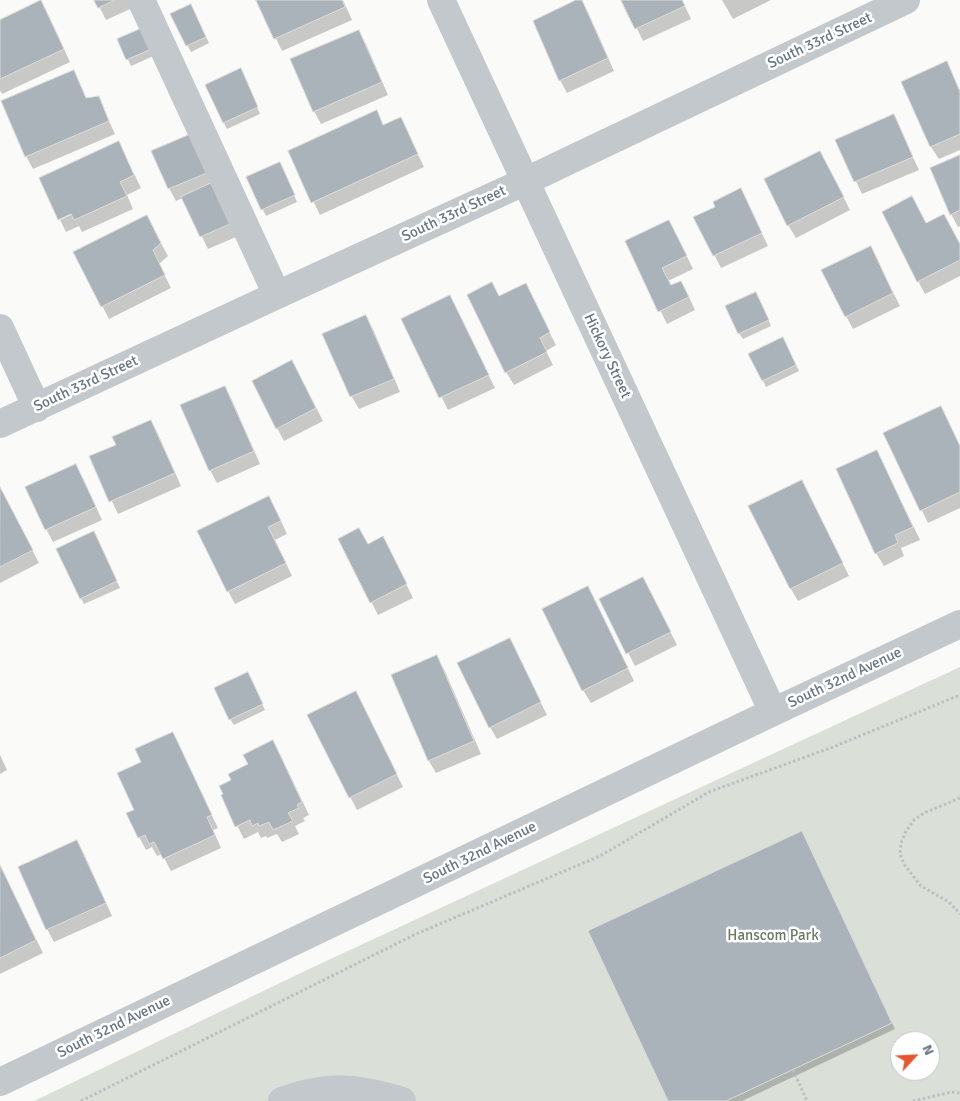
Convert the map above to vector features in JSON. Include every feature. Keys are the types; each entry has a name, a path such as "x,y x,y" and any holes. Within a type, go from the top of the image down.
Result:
{"street":[{"path":"141,0 277,295"},
{"name":"Hickory Street","path":"441,0 773,712"},
{"name":"South 33rd Street","path":"0,424 526,181 906,0"},
{"path":"0,328 37,408"},
{"name":"South 32nd Avenue","path":"0,1082 960,624"},
{"path":"282,1101 328,1089 356,1091 402,1101"}],"path":[{"path":"81,1101 416,934 600,856 709,792 833,747 960,694"},
{"path":"960,798 924,813 914,820 906,831 900,854 904,864 921,886 950,902 960,914"},
{"path":"793,1070 807,1101"},
{"path":"913,1101 952,1092 960,1093"}],"green space":[{"name":"Hanscom Park","path":"960,667 960,1101 34,1101 309,969"}],"building":[{"path":"41,0 64,49 0,79 0,20"},
{"path":"94,0 115,0 98,8"},
{"path":"256,0 342,0 345,7 274,39"},
{"path":"576,0 582,0 608,58 559,81 533,21"},
{"path":"621,0 682,0 685,6 635,29"},
{"path":"191,4 206,37 186,46 170,14"},
{"path":"147,26 156,47 126,60 117,39"},
{"path":"359,30 382,82 313,112 290,59"},
{"path":"947,61 960,92 960,134 930,147 901,82"},
{"path":"241,68 258,107 223,123 205,85"},
{"path":"74,70 86,98 99,96 109,121 25,157 1,101"},
{"path":"377,110 383,125 401,117 418,154 311,203 288,151"},
{"path":"894,114 913,157 854,182 835,140"},
{"path":"191,134 207,173 168,189 151,151"},
{"path":"119,141 134,175 120,182 127,196 74,220 71,214 58,220 39,178"},
{"path":"820,151 844,197 787,226 764,179"},
{"path":"960,155 960,210 950,215 930,168"},
{"path":"280,162 295,195 261,210 246,177"},
{"path":"218,180 237,221 200,237 181,197"},
{"path":"741,188 762,233 713,256 693,217 715,207 713,202"},
{"path":"912,196 926,223 944,214 960,244 960,260 917,282 882,212"},
{"path":"147,215 161,243 153,250 165,275 101,307 73,252"},
{"path":"669,220 687,256 662,268 671,285 681,281 689,297 658,312 625,241"},
{"path":"871,246 893,293 845,317 821,270"},
{"path":"492,282 499,296 526,283 550,332 540,338 547,352 505,373 467,295"},
{"path":"756,292 769,320 738,334 725,306"},
{"path":"450,295 489,375 439,398 401,319"},
{"path":"366,315 394,379 350,397 322,334"},
{"path":"783,337 796,365 762,381 748,354"},
{"path":"292,360 316,408 276,429 252,381"},
{"path":"225,386 254,451 209,471 180,405"},
{"path":"941,406 960,446 960,492 920,511 883,433"},
{"path":"151,420 175,473 109,502 89,456 116,445 112,437"},
{"path":"877,450 913,527 895,535 898,543 875,554 836,469"},
{"path":"76,464 96,507 45,530 25,487"},
{"path":"802,480 843,563 790,589 748,506"},
{"path":"0,487 33,550 0,567"},
{"path":"269,496 281,521 268,527 286,563 227,592 197,531"},
{"path":"359,528 368,544 383,536 407,584 370,603 338,539"},
{"path":"94,531 117,581 80,599 56,549"},
{"path":"643,577 671,632 626,654 599,599"},
{"path":"588,586 628,668 582,691 542,609"},
{"path":"510,638 541,702 489,728 457,663"},
{"path":"437,655 474,741 428,761 391,675"},
{"path":"248,672 263,704 229,720 214,688"},
{"path":"356,691 397,774 349,798 307,715"},
{"path":"173,732 212,815 207,817 215,835 163,859 154,842 149,844 145,835 138,838 126,813 134,810 117,773 141,762 135,749"},
{"path":"273,740 302,802 297,805 299,808 288,813 293,821 273,830 269,822 259,826 258,823 252,826 250,820 235,827 219,786 231,780 228,774 248,764 243,755"},
{"path":"802,831 892,1023 726,1101 668,1101 588,931"},
{"path":"77,840 106,903 46,930 18,867"},
{"path":"0,865 36,940 0,958"}]}
